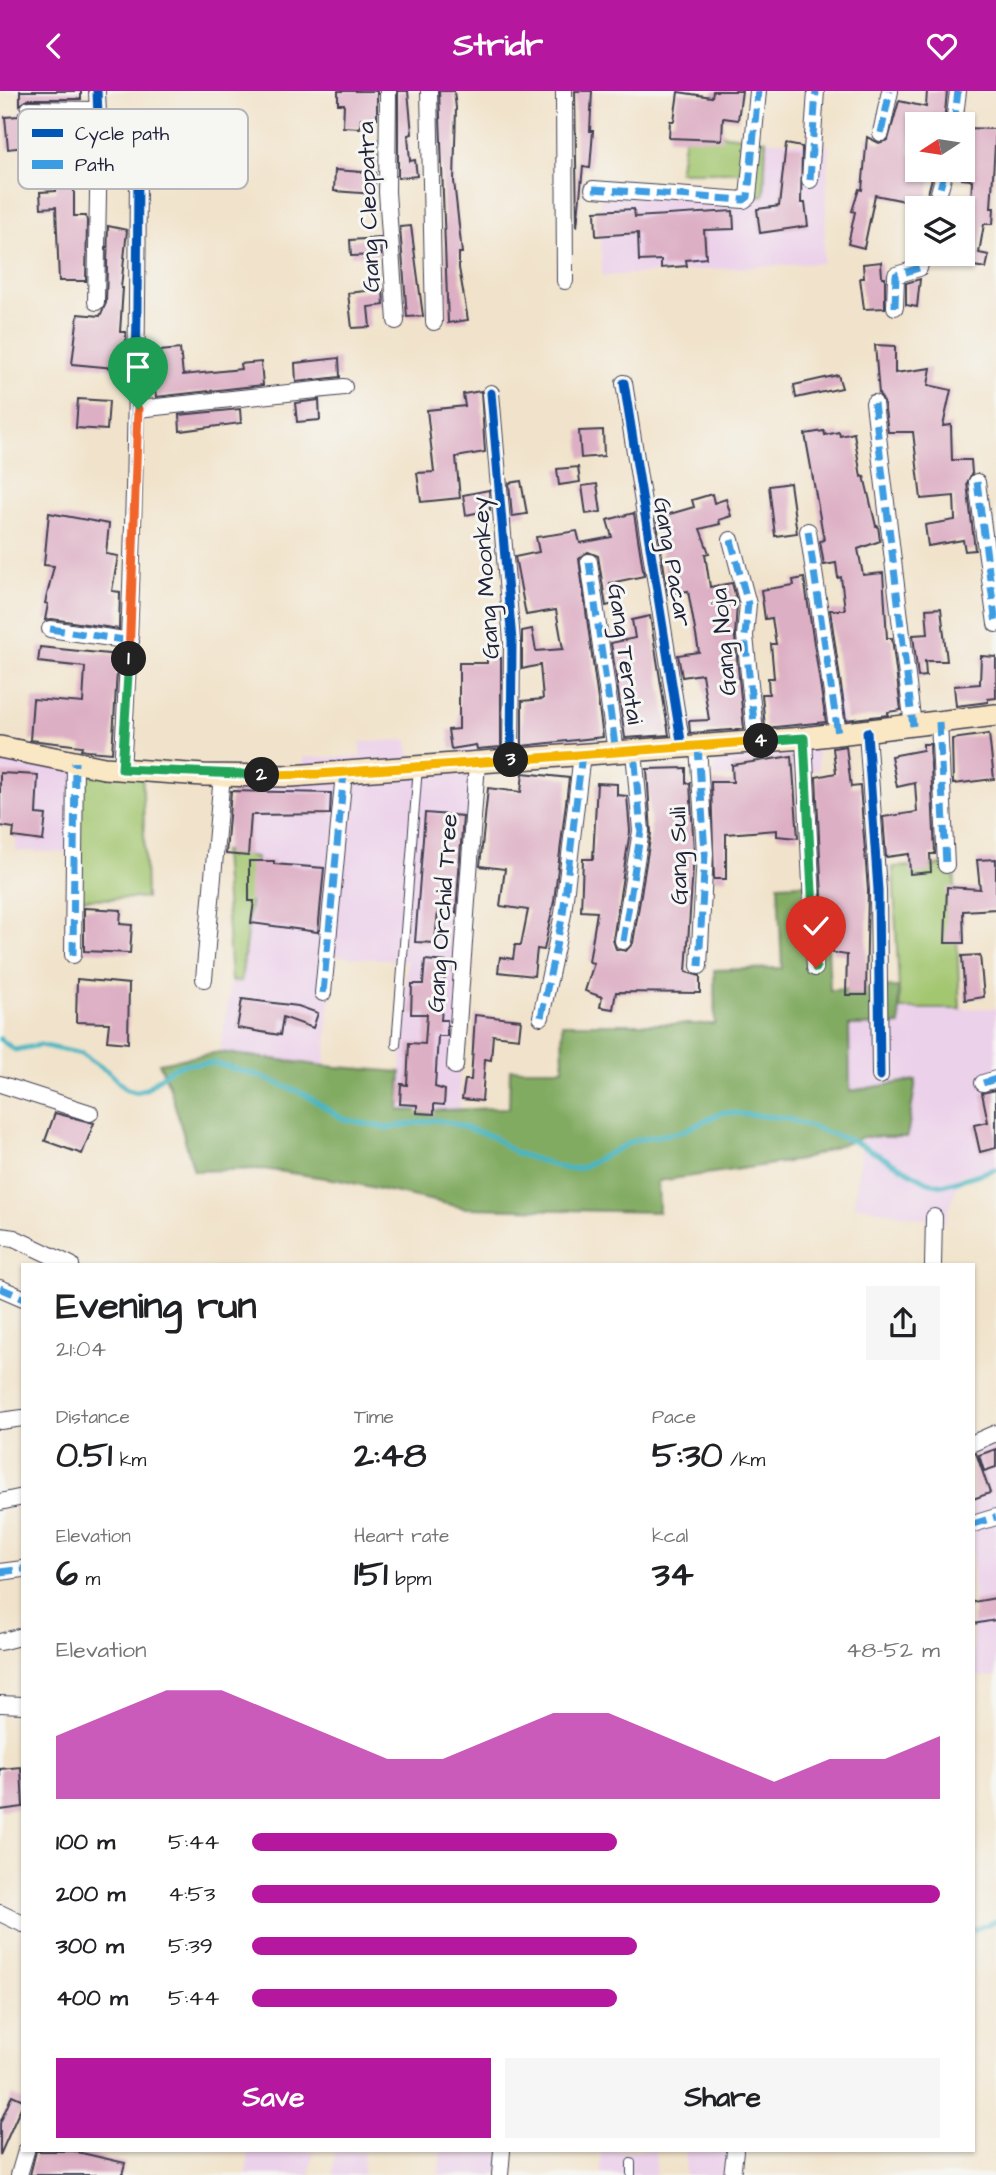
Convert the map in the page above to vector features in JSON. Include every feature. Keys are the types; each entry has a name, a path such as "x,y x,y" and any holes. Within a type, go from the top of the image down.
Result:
{"main road":[{"path":"0,747 122,769 222,775 344,773 804,738 996,715"}],"street":[{"path":"97,91 97,109"},
{"name":"Gang Cleopatra","path":"388,91 387,192 396,321"},
{"path":"429,91 435,322"},
{"path":"564,91 565,281"},
{"path":"593,189 744,200 748,197 758,91"},
{"path":"810,180 816,91"},
{"path":"881,133 890,91"},
{"path":"955,112 958,91"},
{"path":"96,302 98,189"},
{"path":"122,769 131,641 138,409 138,189"},
{"path":"895,307 896,275 920,266"},
{"name":"Gang Pacar","path":"624,383 690,747"},
{"path":"138,409 344,387"},
{"name":"Gang Moonkey","path":"491,393 512,641 511,760"},
{"path":"874,403 914,726"},
{"path":"977,482 996,624"},
{"path":"808,531 838,734"},
{"name":"Gang Noja","path":"731,540 748,604 745,636 756,742"},
{"name":"Gang Teratai","path":"589,562 641,831 624,941"},
{"path":"50,629 131,641"},
{"path":"939,722 946,865"},
{"path":"867,731 878,890 880,1076"},
{"path":"804,738 816,968"},
{"name":"Gang Suli","path":"690,747 705,853 699,966"},
{"path":"541,1017 563,914 582,754"},
{"path":"73,955 75,762"},
{"name":"Gang Orchid Tree","path":"455,1066 477,763"},
{"path":"323,993 344,773"},
{"path":"204,979 222,775"},
{"path":"0,1084 90,1113"},
{"path":"933,1263 934,1217"},
{"path":"0,1236 14,1238 67,1263"},
{"path":"0,1288 21,1297"},
{"path":"0,1421 21,1418"},
{"path":"975,1442 996,1433"},
{"path":"0,1502 21,1497"},
{"path":"975,1523 996,1517"},
{"path":"0,1572 21,1569"},
{"path":"0,1642 21,1637"},
{"path":"0,1704 21,1705"},
{"path":"0,1913 21,1923"},
{"path":"19,2175 26,2152"},
{"path":"500,2175 502,2152"},
{"path":"732,2175 736,2152"}],"lane":[{"path":"396,1045 418,767"},
{"path":"631,2163 631,2175"}],"shaded area":[{"path":"766,140 829,145 823,263 602,276 600,197 764,195"},
{"path":"841,691 845,730 816,733 819,770 715,778 712,742 798,734 794,695"},
{"path":"458,715 519,717 522,764 477,760 459,913 460,1108 443,1113 399,1110 407,961 333,956 325,1066 220,1052 231,981 241,982 256,857 223,851 245,768 303,769 303,757 360,757 360,742 408,740 409,755 457,760"},
{"path":"0,738 77,764 79,853 16,851 17,819 0,818"},
{"path":"996,1008 996,1167 960,1175 945,1223 854,1205 863,1137 907,1137 915,1080 850,1091 849,1025 900,1025 900,1009"},
{"path":"996,1435 996,1676 975,1677 975,1440"},
{"path":"249,2152 314,2152 310,2175 246,2175"},
{"path":"335,2152 364,2152 363,2175 333,2175"},
{"path":"441,2152 504,2152 502,2175 439,2175"},
{"path":"601,2152 656,2152 655,2175 601,2175"},
{"path":"686,2152 737,2152 736,2175 685,2175"}],"green space":[{"path":"686,130 766,140 764,195 749,197 748,172 679,172"},
{"path":"142,763 146,898 78,899 77,764"},
{"path":"223,851 256,857 241,982 231,981"},
{"path":"954,865 960,1009 900,1009 893,867"},
{"path":"825,883 830,990 898,987 900,1025 849,1026 850,1091 916,1080 907,1137 863,1137 801,1160 658,1181 659,1212 465,1208 339,1180 263,1169 194,1171 169,1085 159,1063 220,1052 325,1066 401,1072 399,1110 509,1108 510,1069 563,1069 562,1024 715,1024 714,970 782,968 778,885"}],"building":[{"path":"20,91 81,91 81,99 29,99 20,105"},
{"path":"338,91 377,91 377,118 361,118 360,128 343,127 344,104 338,104"},
{"path":"398,91 408,91 412,134 408,135 410,161 415,160 417,176 398,178"},
{"path":"439,91 454,91 454,181 462,253 459,253 459,268 468,320 448,323"},
{"path":"575,91 592,91 590,131 593,131 590,168 583,167 577,227"},
{"path":"713,91 742,91 738,120 723,118 722,140 669,138 670,121 674,121 678,92 712,97"},
{"path":"927,91 947,91 945,112 905,112 905,182 931,182 927,196 905,196 905,201 875,195 864,248 848,244 855,212 852,211 859,189 862,190 867,137 879,143 888,140 899,101 926,107"},
{"path":"18,116 18,148 8,149 5,117"},
{"path":"975,128 996,129 991,208 994,208 993,224 984,224 979,253 989,255 986,268 974,266 975,196 971,196 972,182 975,182"},
{"path":"786,144 802,147 801,203 805,203 808,226 760,233 757,209 779,206"},
{"path":"335,170 376,173 374,194 334,191"},
{"path":"74,189 74,216 86,216 86,281 59,281 56,207 41,208 40,192"},
{"path":"634,209 635,217 733,211 734,229 704,230 706,258 686,260 687,266 661,268 661,260 639,261 638,233 596,236 595,211"},
{"path":"108,226 127,230 120,332 126,332 125,369 72,364 78,314 100,316 106,303"},
{"path":"411,226 423,316 407,317 400,227"},
{"path":"380,238 381,255 351,256 350,240"},
{"path":"881,262 882,277 885,277 885,308 864,309 860,278 864,278 863,264"},
{"path":"920,279 917,307 906,305 906,283"},
{"path":"383,289 384,305 368,307 370,327 352,328 348,293"},
{"path":"875,345 895,346 895,373 931,368 928,385 951,390 943,426 951,425 952,460 971,460 972,473 967,483 975,550 965,551 963,540 928,546 925,525 955,520 954,496 921,499 913,432 888,432 884,402 879,394"},
{"path":"180,349 183,375 241,369 240,364 261,362 263,385 156,397 150,352"},
{"path":"339,358 340,377 296,382 295,363"},
{"path":"838,375 842,388 796,398 794,385"},
{"path":"481,391 485,452 456,457 460,498 421,502 417,473 434,472 427,410 465,406 463,394"},
{"path":"78,399 109,401 107,430 76,428"},
{"path":"319,400 320,420 297,422 295,403"},
{"path":"240,409 241,423 180,431 179,415"},
{"path":"603,430 604,456 581,458 579,431"},
{"path":"824,431 825,435 839,432 840,436 854,433 861,477 864,476 878,526 880,541 858,549 863,575 883,573 887,638 892,638 901,710 888,712 888,715 846,720 830,610 845,610 841,577 838,578 836,563 824,565 820,541 824,540 805,434"},
{"path":"578,467 580,482 559,485 557,469"},
{"path":"521,481 527,514 512,516 509,483"},
{"path":"790,483 797,533 775,536 769,486"},
{"path":"597,484 601,512 586,514 582,486"},
{"path":"489,490 490,510 466,515 463,495"},
{"path":"712,494 714,503 726,499 731,516 719,520 720,524 700,529 709,553 705,554 710,587 732,583 737,602 735,637 744,729 690,733 689,721 709,720 702,674 682,677 678,655 699,652 688,591 668,594 656,518 694,507 692,500"},
{"path":"49,513 109,524 106,554 118,556 112,591 120,592 119,629 45,620 48,604 45,603 54,566 44,565"},
{"path":"634,513 644,576 610,583 614,604 606,606 598,556 588,552 579,559 603,737 522,746 522,701 543,699 540,665 522,669 522,631 532,629 536,651 563,649 556,610 526,615 515,557 539,552 536,537 577,531 580,543 612,537 607,520"},
{"path":"804,578 826,722 765,728 762,694 769,694 768,678 774,678 771,644 776,644 772,618 765,619 761,590 794,585 793,580"},
{"path":"941,608 947,661 925,661 926,676 918,677 913,635 928,634 926,609"},
{"path":"650,616 669,735 625,738 611,643 635,638 632,620"},
{"path":"40,647 118,655 112,753 81,750 82,746 30,740 33,699 83,703 85,667 38,662"},
{"path":"981,656 996,657 996,698 988,699 988,702 956,706 954,686 980,684"},
{"path":"487,658 501,658 501,747 477,749 476,745 451,749 448,730 459,729 459,663 487,663"},
{"path":"989,734 994,779 953,784 952,739"},
{"path":"923,744 930,744 935,854 930,854 931,872 910,874 909,854 886,857 883,817 917,812 915,783 897,787 891,756 923,750"},
{"path":"846,746 851,787 860,786 868,890 866,995 846,995 847,955 833,953 835,918 823,917 816,777 836,773 833,748"},
{"path":"792,756 798,838 777,836 777,830 726,834 726,879 714,879 711,782 733,782 732,765"},
{"path":"686,768 686,783 690,783 694,853 686,972 700,976 700,993 616,992 613,1009 600,1007 602,997 585,991 594,963 589,962 597,912 581,911 583,859 593,859 597,783 617,784 617,795 627,796 630,831 613,940 616,949 626,951 633,943 651,833 647,769"},
{"path":"0,773 38,775 36,814 46,815 43,841 13,837 14,828 0,826"},
{"path":"523,773 569,778 554,901 544,950 537,949 534,976 498,972 500,957 513,959 515,945 521,945 528,910 500,906 505,869 480,866 488,788 521,792"},
{"path":"231,791 331,793 330,814 251,815 248,856 226,854"},
{"path":"425,813 463,816 456,913 438,911 435,943 415,942"},
{"path":"996,859 996,909 963,911 964,943 945,943 947,887 980,889 977,860"},
{"path":"249,861 274,861 274,864 324,868 318,932 251,923 254,901 249,901"},
{"path":"84,908 121,910 120,924 132,925 130,953 84,951"},
{"path":"980,955 984,997 965,1000 962,956"},
{"path":"425,960 446,962 441,1020 447,1020 447,1036 438,1036 435,1087 445,1090 444,1105 434,1104 434,1114 417,1113 417,1105 400,1104 401,1084 407,1085 409,1043 425,1044 427,1014 411,1014 412,984 423,984"},
{"path":"77,979 129,984 128,1043 107,1041 109,1023 76,1022"},
{"path":"242,999 298,1006 318,1013 313,1028 283,1017 280,1035 237,1028"},
{"path":"475,1015 521,1020 519,1038 493,1035 491,1060 485,1059 482,1101 462,1099 465,1080 471,1080"},
{"path":"996,1090 996,1148 980,1152 974,1125 988,1122 982,1093"},
{"path":"55,1113 94,1123 82,1154 45,1141"},
{"path":"996,1449 996,1467 984,1471 979,1455"},
{"path":"975,1453 976,1453 990,1493 975,1498"},
{"path":"996,1598 996,1620 975,1624 975,1602"},
{"path":"21,1767 21,1807 0,1810 0,1769"},
{"path":"12,2095 21,2099 21,2108 0,2155 0,2123"},
{"path":"36,2152 77,2152 125,2163 122,2175 30,2175"}],"waterway":[{"path":"0,1039 15,1050 40,1045 82,1054 110,1073 127,1090 135,1092 146,1089 171,1069 185,1064 214,1063 260,1076 304,1094 343,1119 388,1128 433,1120 448,1122 491,1136 516,1153 566,1169 581,1168 635,1140 681,1132 723,1112 785,1118 855,1142 928,1182 943,1185 996,1169"},
{"path":"975,1929 996,1921"}],"marked path":[{"path":"593,189 744,200 748,197 758,91"},
{"path":"810,180 816,91"},
{"path":"881,133 890,91"},
{"path":"955,112 958,91"},
{"path":"938,196 942,182"},
{"path":"895,307 896,275 920,266"},
{"path":"874,403 913,726"},
{"path":"977,482 996,624"},
{"path":"808,531 838,734"},
{"path":"731,540 748,604 745,636 756,742"},
{"path":"589,562 616,752"},
{"path":"50,629 131,641"},
{"path":"939,722 946,865"},
{"path":"804,738 815,968"},
{"path":"698,746 705,853 699,966"},
{"path":"623,941 641,831 634,751"},
{"path":"541,1017 563,914 582,754"},
{"path":"73,955 75,762"},
{"path":"323,993 344,773"},
{"path":"983,1083 996,1079"},
{"path":"0,1288 21,1297"},
{"path":"975,1523 996,1517"},
{"path":"0,1572 21,1569"}],"cycle path":[{"path":"97,91 98,109"},
{"path":"122,769 133,543 138,189"},
{"path":"624,383 682,747"},
{"path":"491,393 512,641 511,760"},
{"path":"867,732 878,890 880,1076"}],"route":[{"path":"138,409 131,641 122,769 203,775 292,776 804,738 816,968"}]}
